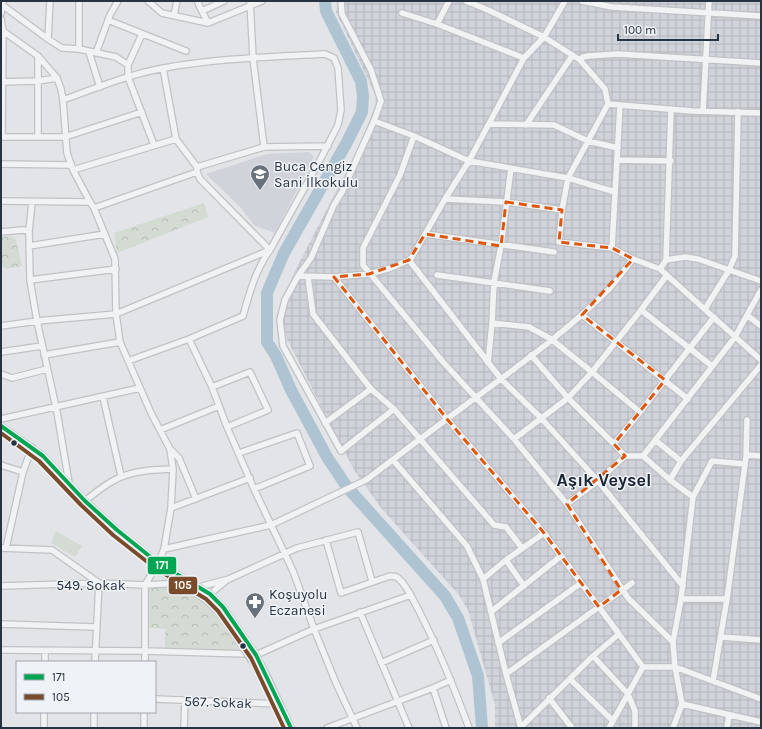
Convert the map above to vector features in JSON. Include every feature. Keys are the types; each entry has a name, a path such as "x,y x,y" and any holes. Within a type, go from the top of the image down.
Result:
{"main road":[{"path":"1,426 43,456 85,501 117,530 127,542 156,565 206,600 221,614 252,655"},
{"path":"156,565 199,587 210,594 223,607 280,704 291,728"}],"street":[{"path":"48,40 50,1"},
{"path":"79,1 79,49"},
{"path":"96,53 108,20 118,1"},
{"path":"148,1 162,13 208,23 250,4 262,1"},
{"path":"174,15 177,1"},
{"path":"199,1 198,2 208,23"},
{"path":"202,11 224,1"},
{"path":"341,1 342,14 371,70 381,101 374,121 342,192 334,205 310,258 285,300 280,320 283,346 341,451 394,409"},
{"path":"437,24 449,1"},
{"path":"466,1 544,37 580,60 605,89 608,104 568,178 562,210 559,242 612,248 633,259 660,269 761,360"},
{"path":"298,276 334,277 369,274 391,268 409,260 412,257 469,161 524,58 544,37 565,1"},
{"path":"582,1 612,7 761,16"},
{"path":"703,111 709,1"},
{"path":"2,3 48,40 62,48 79,49 116,57 128,65"},
{"path":"1,13 2,3"},
{"path":"250,4 252,58 264,147"},
{"path":"402,13 437,24 524,58"},
{"path":"1,19 3,31 1,137 65,137 142,112"},
{"path":"108,20 186,51"},
{"path":"3,31 38,56 57,78 63,100 67,153 72,167 94,208 115,259 116,314 120,342 160,430 170,449 179,458 196,499"},
{"path":"142,34 128,65 128,77 154,145"},
{"path":"89,52 100,87"},
{"path":"63,100 128,77 163,68 191,64 252,58 326,54 334,58 338,68 341,110 338,124 328,146 270,250 263,259 249,294 243,316 189,339 128,361"},
{"path":"580,60 583,57 588,56 618,54 761,63"},
{"path":"38,56 38,136"},
{"path":"526,125 572,56"},
{"path":"163,68 176,139 197,170 200,179 270,250"},
{"path":"2,82 38,81 57,78"},
{"path":"608,104 703,111 761,113"},
{"path":"612,248 620,105"},
{"path":"660,269 666,260 672,109"},
{"path":"705,309 736,256 738,112"},
{"path":"374,121 414,136 469,161 568,178 615,192"},
{"path":"489,124 554,125 588,141 618,148"},
{"path":"414,136 400,175 363,248 363,265 443,362 514,439 567,504 621,590 673,642"},
{"path":"1,164 72,167 176,139"},
{"path":"94,208 264,147 328,146"},
{"path":"617,160 670,161"},
{"path":"488,363 494,282 501,246 511,168"},
{"path":"446,199 506,202 562,210"},
{"path":"1,201 90,202"},
{"path":"32,202 29,231 30,280 42,346 56,407 69,483"},
{"path":"1,232 23,230 29,231"},
{"path":"29,246 105,234"},
{"path":"425,234 501,246 554,252"},
{"path":"1,326 37,321 116,314 270,250"},
{"path":"666,260 684,257 698,259 761,281"},
{"path":"164,549 271,525 366,480 446,418 501,379 582,315 611,287 633,259"},
{"path":"409,260 501,379 541,418 598,481 682,586"},
{"path":"30,280 116,269"},
{"path":"437,275 550,291"},
{"path":"514,439 568,398 592,372 667,275"},
{"path":"308,277 313,314 371,389 394,409 494,525 506,527 522,548"},
{"path":"334,277 446,418 544,533 643,667"},
{"path":"643,456 735,337 761,290"},
{"path":"641,310 712,366"},
{"path":"582,315 688,399"},
{"path":"747,315 761,326"},
{"path":"614,444 714,317"},
{"path":"492,323 529,327 551,339 640,412"},
{"path":"189,339 212,388 254,489 293,571 336,683 354,718 357,728"},
{"path":"44,355 120,342"},
{"path":"1,352 42,346"},
{"path":"531,355 568,398 625,456"},
{"path":"670,480 681,461 761,364"},
{"path":"1,374 12,378 47,369"},
{"path":"212,388 250,372 268,410 227,426"},
{"path":"1,419 140,388"},
{"path":"326,423 371,389"},
{"path":"102,397 121,476"},
{"path":"160,430 219,406"},
{"path":"713,681 727,599 745,464 747,420"},
{"path":"239,453 297,433 310,466 254,489"},
{"path":"655,440 681,461"},
{"path":"32,447 23,472 4,548 52,550 98,583 95,661"},
{"path":"145,661 145,585 164,549 171,508 173,469 170,449"},
{"path":"746,455 761,456"},
{"path":"567,504 598,481 625,456 643,456 670,480 693,497"},
{"path":"393,460 467,546 483,579 520,728"},
{"path":"673,728 682,704 675,667 673,642 681,598 693,497 712,461 745,464"},
{"path":"1,465 23,472"},
{"path":"85,501 98,490 121,476 145,470 173,469"},
{"path":"171,508 250,478"},
{"path":"199,587 229,579 297,548 358,532 372,581"},
{"path":"483,579 506,560 544,533"},
{"path":"326,540 341,593 390,576 394,576 401,581 411,595 434,640 469,728"},
{"path":"492,611 561,556"},
{"path":"506,560 524,586"},
{"path":"210,594 229,579"},
{"name":"549. Sokak","path":"1,586 98,583 145,585 181,583"},
{"path":"498,642 581,583"},
{"path":"506,674 632,583"},
{"path":"1,650 145,651 252,655 314,629 411,595"},
{"path":"681,598 727,599"},
{"path":"360,612 408,728"},
{"path":"1,624 96,627"},
{"path":"520,728 593,656 619,634"},
{"path":"721,637 761,640"},
{"path":"381,663 434,640"},
{"path":"45,651 45,661"},
{"path":"593,656 628,694 635,711 635,728"},
{"path":"643,667 675,667 761,699"},
{"path":"570,679 611,726 643,667"},
{"path":"327,728 451,680"},
{"path":"433,688 446,728"},
{"path":"549,698 572,728"},
{"name":"567. Sokak","path":"156,699 280,704"},
{"path":"184,728 185,701"},
{"path":"682,704 761,722"},
{"path":"44,713 44,728"},
{"path":"94,713 94,728"},
{"path":"144,713 144,728"},
{"path":"727,728 729,715"}],"highlighted area":[{"path":"506,202 562,210 559,242 612,248 633,259 582,315 665,380 614,444 625,456 567,504 621,590 599,607 544,533 447,419 334,277 369,274 409,260 425,234 501,246"}],"shaded area":[{"path":"338,1 761,1 761,728 495,728 495,705 468,610 459,595 381,508 354,470 276,318 295,271 361,143 375,106 376,96 336,12"},
{"name":"Buca Cengiz Sani İlkokulu","path":"309,152 314,157 275,233 255,226 241,208 206,174 267,154"}],"green space":[{"path":"204,203 208,217 117,253 114,233"},
{"path":"11,236 16,240 22,266 6,269 1,265 1,237"},
{"path":"56,531 82,546 75,557 51,543"},
{"path":"148,587 184,587 221,618 239,651 165,650 165,629 149,628"}],"waterway":[{"path":"325,1 326,11 361,81 363,96 362,112 346,144 284,253 267,293 267,342 276,356 291,390 327,457 347,487 445,596 458,618 478,676 482,728"}],"transit line":[{"name":"171","path":"1,426 43,456 85,501 117,530 158,563 210,594 223,607 256,655 291,728"},
{"name":"105","path":"1,433 39,461 81,505 113,535 155,568 206,599 218,611 251,658 284,728"}],"place":[{"name":"Buca Cengiz Sani İlkokulu","path":"260,191"},
{"name":"Koşuyolu Eczanesi","path":"255,619"}],"district":[{"name":"Aşık Veysel","path":"604,480"}]}
